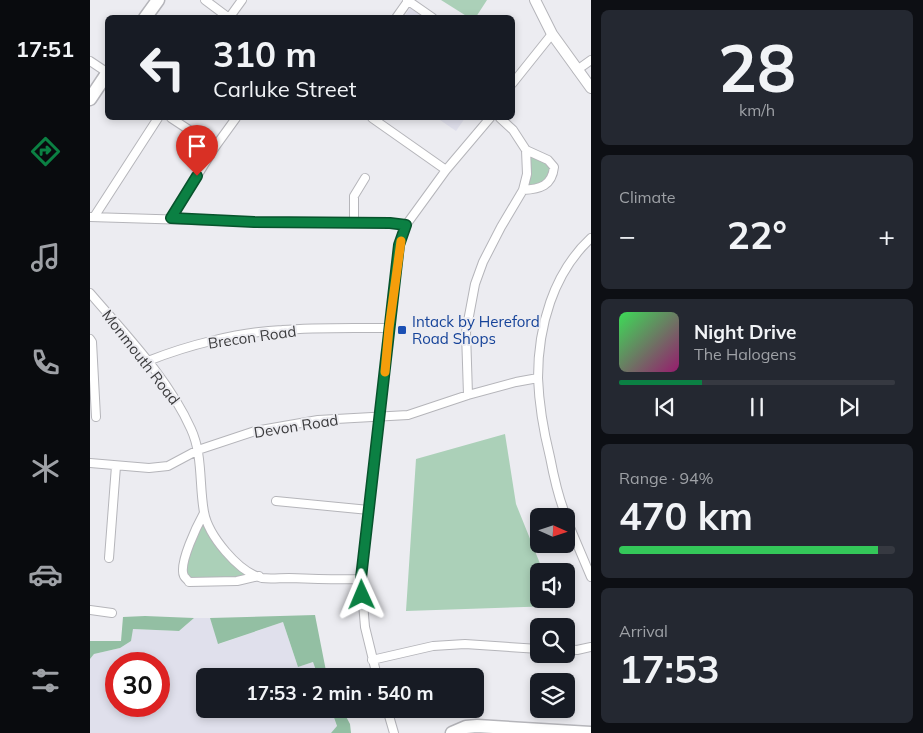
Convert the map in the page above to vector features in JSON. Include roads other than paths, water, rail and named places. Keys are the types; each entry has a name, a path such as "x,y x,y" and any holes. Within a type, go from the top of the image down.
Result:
{"main road":[{"path":"147,15 158,0"},
{"path":"90,99 105,75"},
{"path":"452,733 466,727 478,726 590,733"}],"street":[{"path":"205,0 225,15"},
{"path":"231,15 242,0"},
{"path":"398,15 407,0 429,15"},
{"path":"535,0 552,34 590,88"},
{"path":"516,72 552,34"},
{"path":"577,70 590,60"},
{"path":"90,61 105,71"},
{"path":"92,217 157,120"},
{"path":"174,120 215,147"},
{"path":"171,218 215,147 235,120"},
{"path":"375,120 446,170"},
{"path":"374,668 365,627 361,578 399,245 406,225 446,170 488,120"},
{"path":"468,395 466,332 475,284 483,262 523,190 527,174 526,150 513,130 502,120"},
{"path":"523,190 537,190 550,182 554,167 548,160 526,150"},
{"path":"354,222 354,196 365,178"},
{"path":"92,217 254,222 354,222 406,225"},
{"path":"562,508 558,499 545,437 538,378 541,344 547,309 557,284 573,258 590,238"},
{"name":"Monmouth Road","path":"90,293 148,361 181,408 192,431 198,450 204,512 208,525 219,544 240,566 259,576"},
{"name":"Brecon Road","path":"148,361 219,339 280,330 389,328"},
{"path":"90,339 92,342 92,390 96,416"},
{"name":"Devon Road","path":"90,463 149,468 168,466 198,450 264,429 318,420 408,415 468,395 538,378"},
{"path":"109,558 116,466"},
{"path":"276,501 369,510"},
{"name":"Monmouth Road","path":"204,512 193,534 182,568 184,576 190,582 237,581 259,576 342,580 361,578"},
{"path":"575,540 590,577"},
{"path":"90,610 112,613"},
{"path":"372,660 433,646 465,644 530,648"},
{"path":"575,648 590,647"},
{"path":"390,718 394,733"}],"place":[{"name":"Intack by Hereford Road Shops","path":"402,330"}]}
